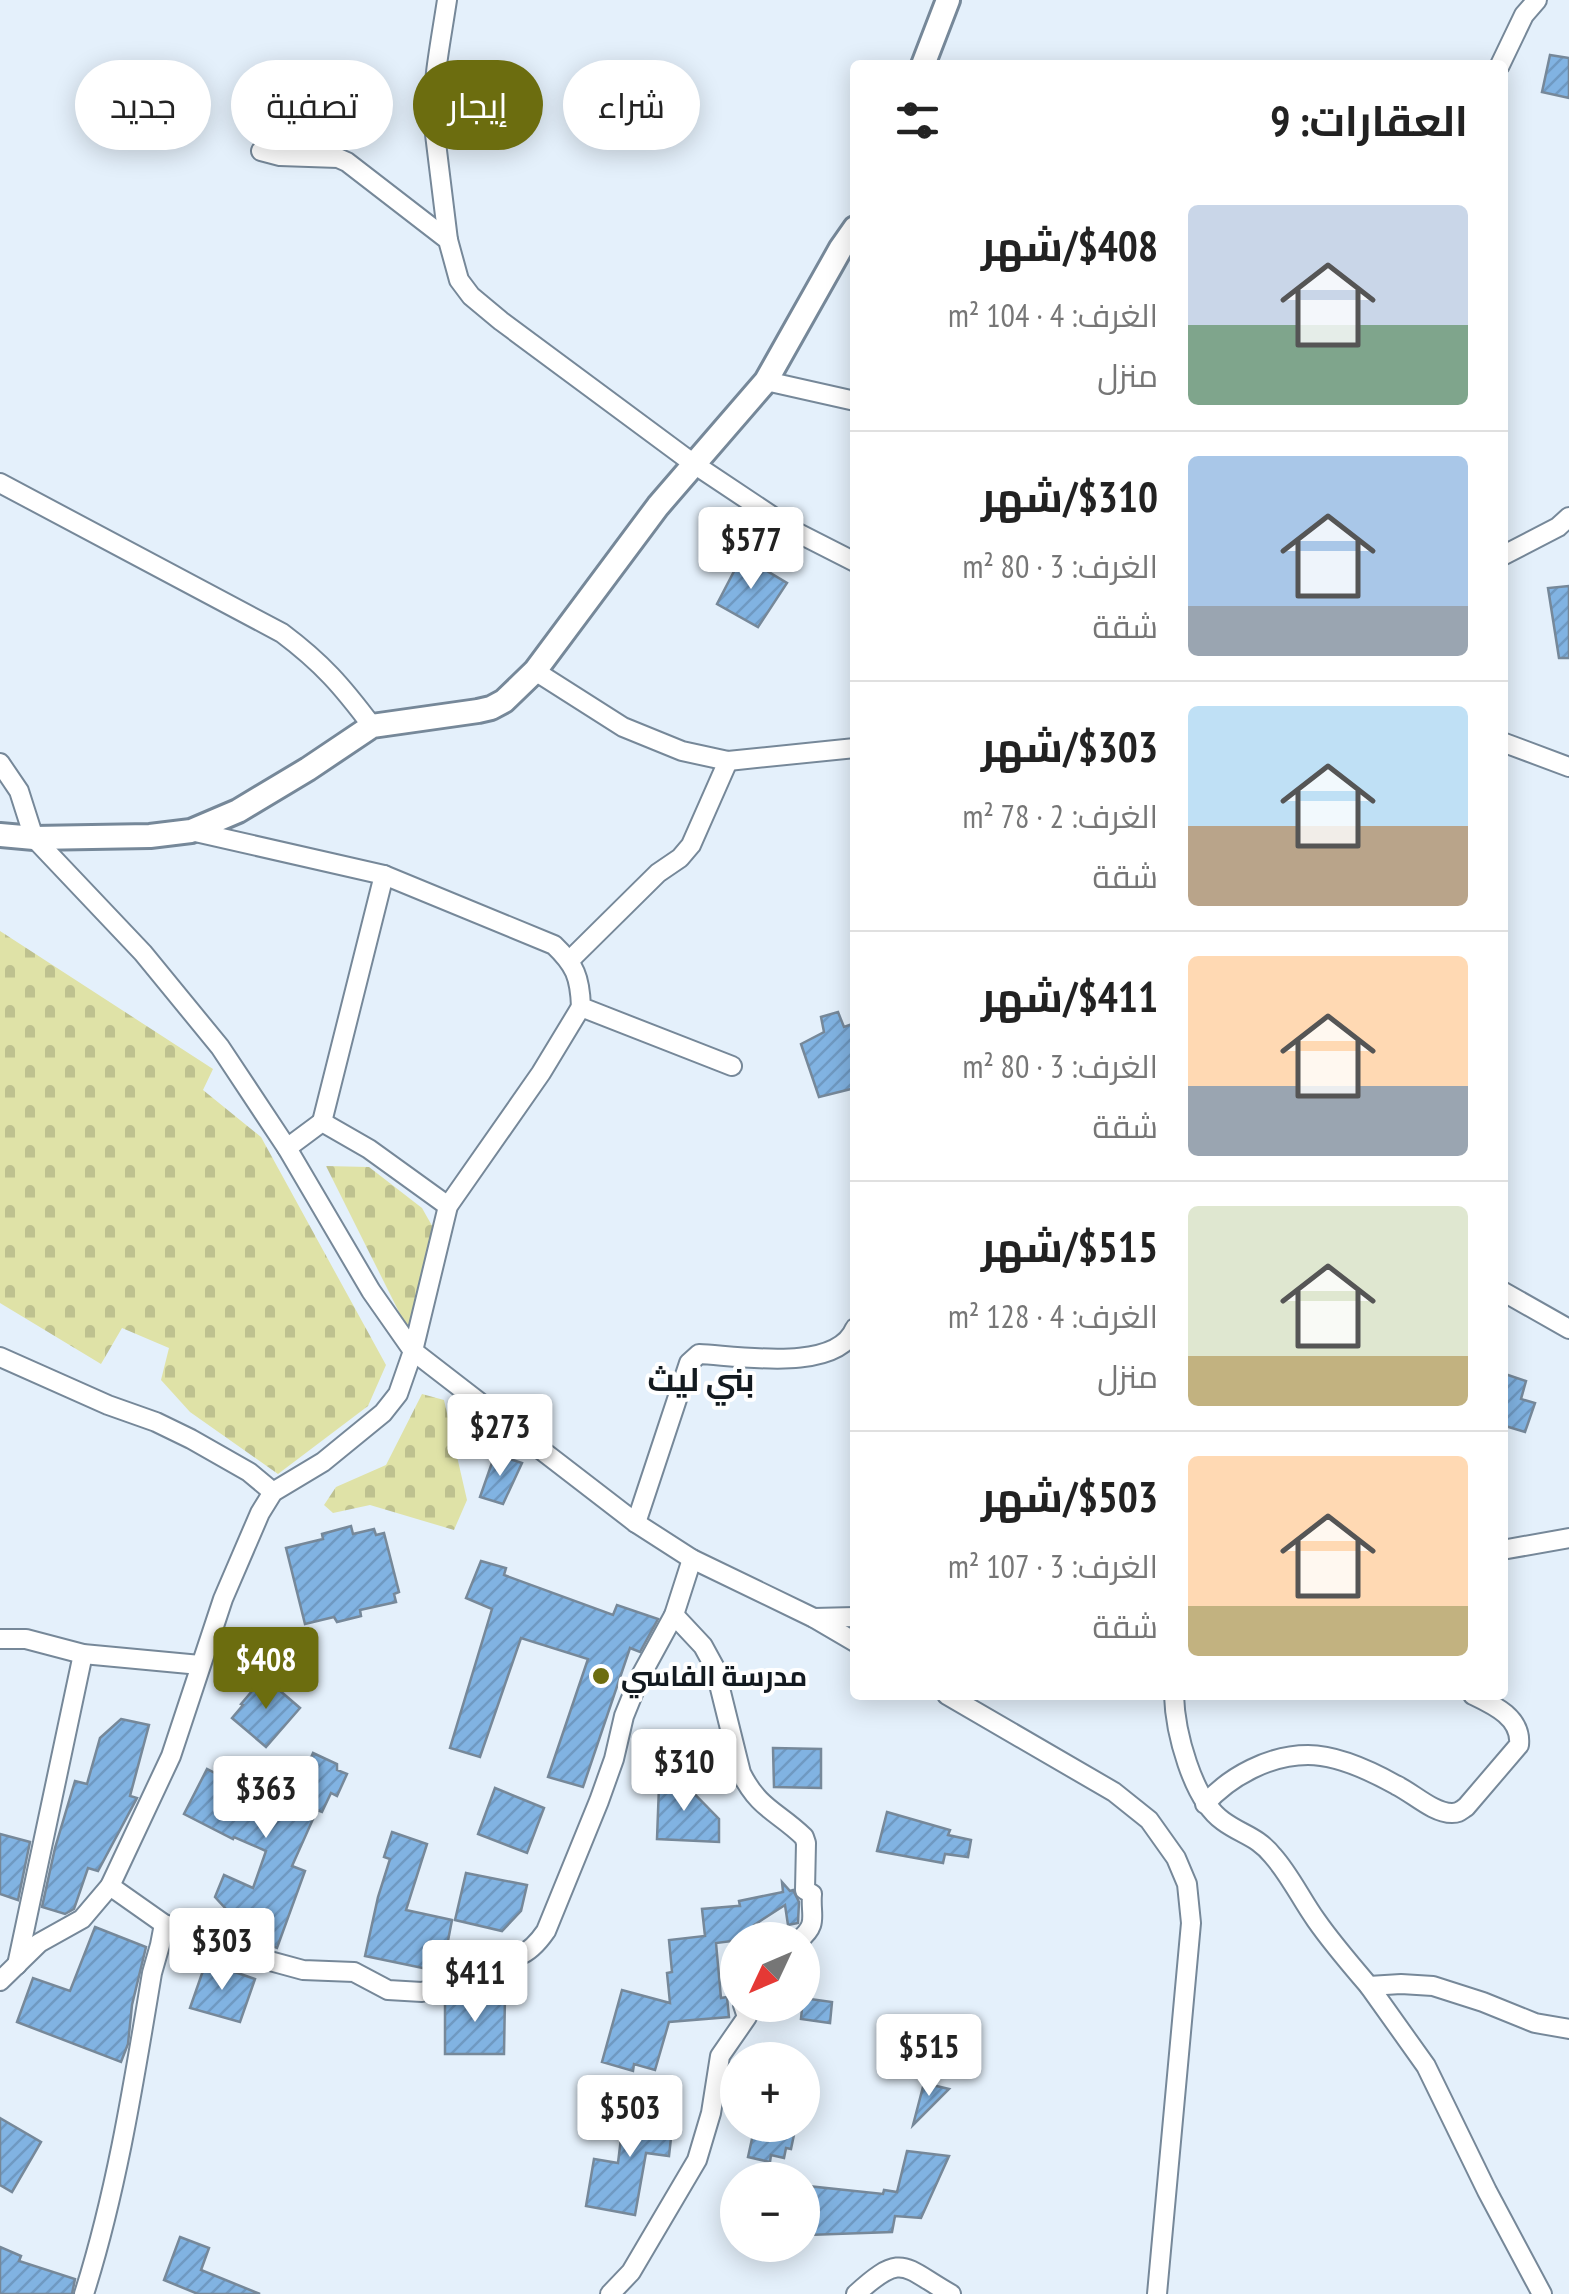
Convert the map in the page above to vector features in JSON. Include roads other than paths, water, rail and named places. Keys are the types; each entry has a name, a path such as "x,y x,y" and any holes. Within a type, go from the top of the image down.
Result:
{"street":[{"path":"447,0 434,82 433,118 448,240 459,280 500,321 694,464 796,532 850,559"},
{"path":"925,60 948,0"},
{"path":"1502,60 1524,15 1537,0"},
{"path":"261,151 347,162 448,240"},
{"path":"0,835 150,836 190,831 238,811 372,726 452,716 491,708 504,700 534,671 658,506 766,381 850,235"},
{"path":"766,381 850,400"},
{"path":"0,483 282,633 339,682 372,726"},
{"path":"1508,553 1569,517"},
{"path":"534,671 623,727 682,751 728,761 850,749"},
{"path":"1508,744 1569,767"},
{"path":"570,960 658,873 680,858 690,845 728,761"},
{"path":"0,762 19,791 34,838 143,952 220,1047 287,1148 371,1291 413,1350 636,1523 692,1559 850,1639"},
{"path":"0,1982 39,1943 82,1919 110,1886 171,1756 200,1665 260,1513 273,1492 323,1462 383,1414 398,1394 413,1350 448,1206 541,1073 581,1007 577,975 570,960 554,945 384,876 190,831"},
{"path":"287,1148 322,1122 384,876"},
{"path":"581,1007 732,1066"},
{"path":"322,1122 369,1149 448,1206"},
{"path":"1508,1294 1569,1329"},
{"path":"636,1523 693,1358 700,1354 817,1356 834,1350 850,1337"},
{"path":"0,1357 191,1439 249,1472 273,1492"},
{"path":"1508,1549 1569,1538"},
{"path":"110,1886 164,1924 244,1954 303,1970 354,1972 388,1990 422,1992 462,1981 481,1958 524,1955 546,1931 614,1760 624,1716 674,1615 692,1559"},
{"path":"674,1615 710,1656 748,1788 765,1808 804,1837 804,1890 812,1894 813,1922"},
{"path":"814,1618 850,1617"},
{"path":"0,1639 26,1639 84,1654 200,1665"},
{"path":"18,1964 84,1654"},
{"path":"956,1700 1114,1792 1149,1820 1176,1858 1187,1884 1191,1924 1157,2294"},
{"path":"1174,1700 1183,1748 1205,1804 1220,1820 1256,1838 1284,1868 1318,1923 1426,2066 1542,2294"},
{"path":"1205,1804 1242,1774 1284,1758 1309,1755 1366,1770 1440,1810 1459,1812 1519,1745 1519,1730 1499,1708 1484,1700"},
{"path":"84,2294 104,2231 164,1924"},
{"path":"1369,1986 1433,1986 1536,2022 1569,2029"},
{"path":"610,2294 631,2272 697,2160 711,2113 720,2056 744,2022"},
{"path":"856,2294 887,2268 896,2267 915,2272 951,2294"}],"place":[{"name":"مدرسة الفاسي","path":"601,1676"}],"district":[{"name":"بني ليث","path":"701,1380"}]}
